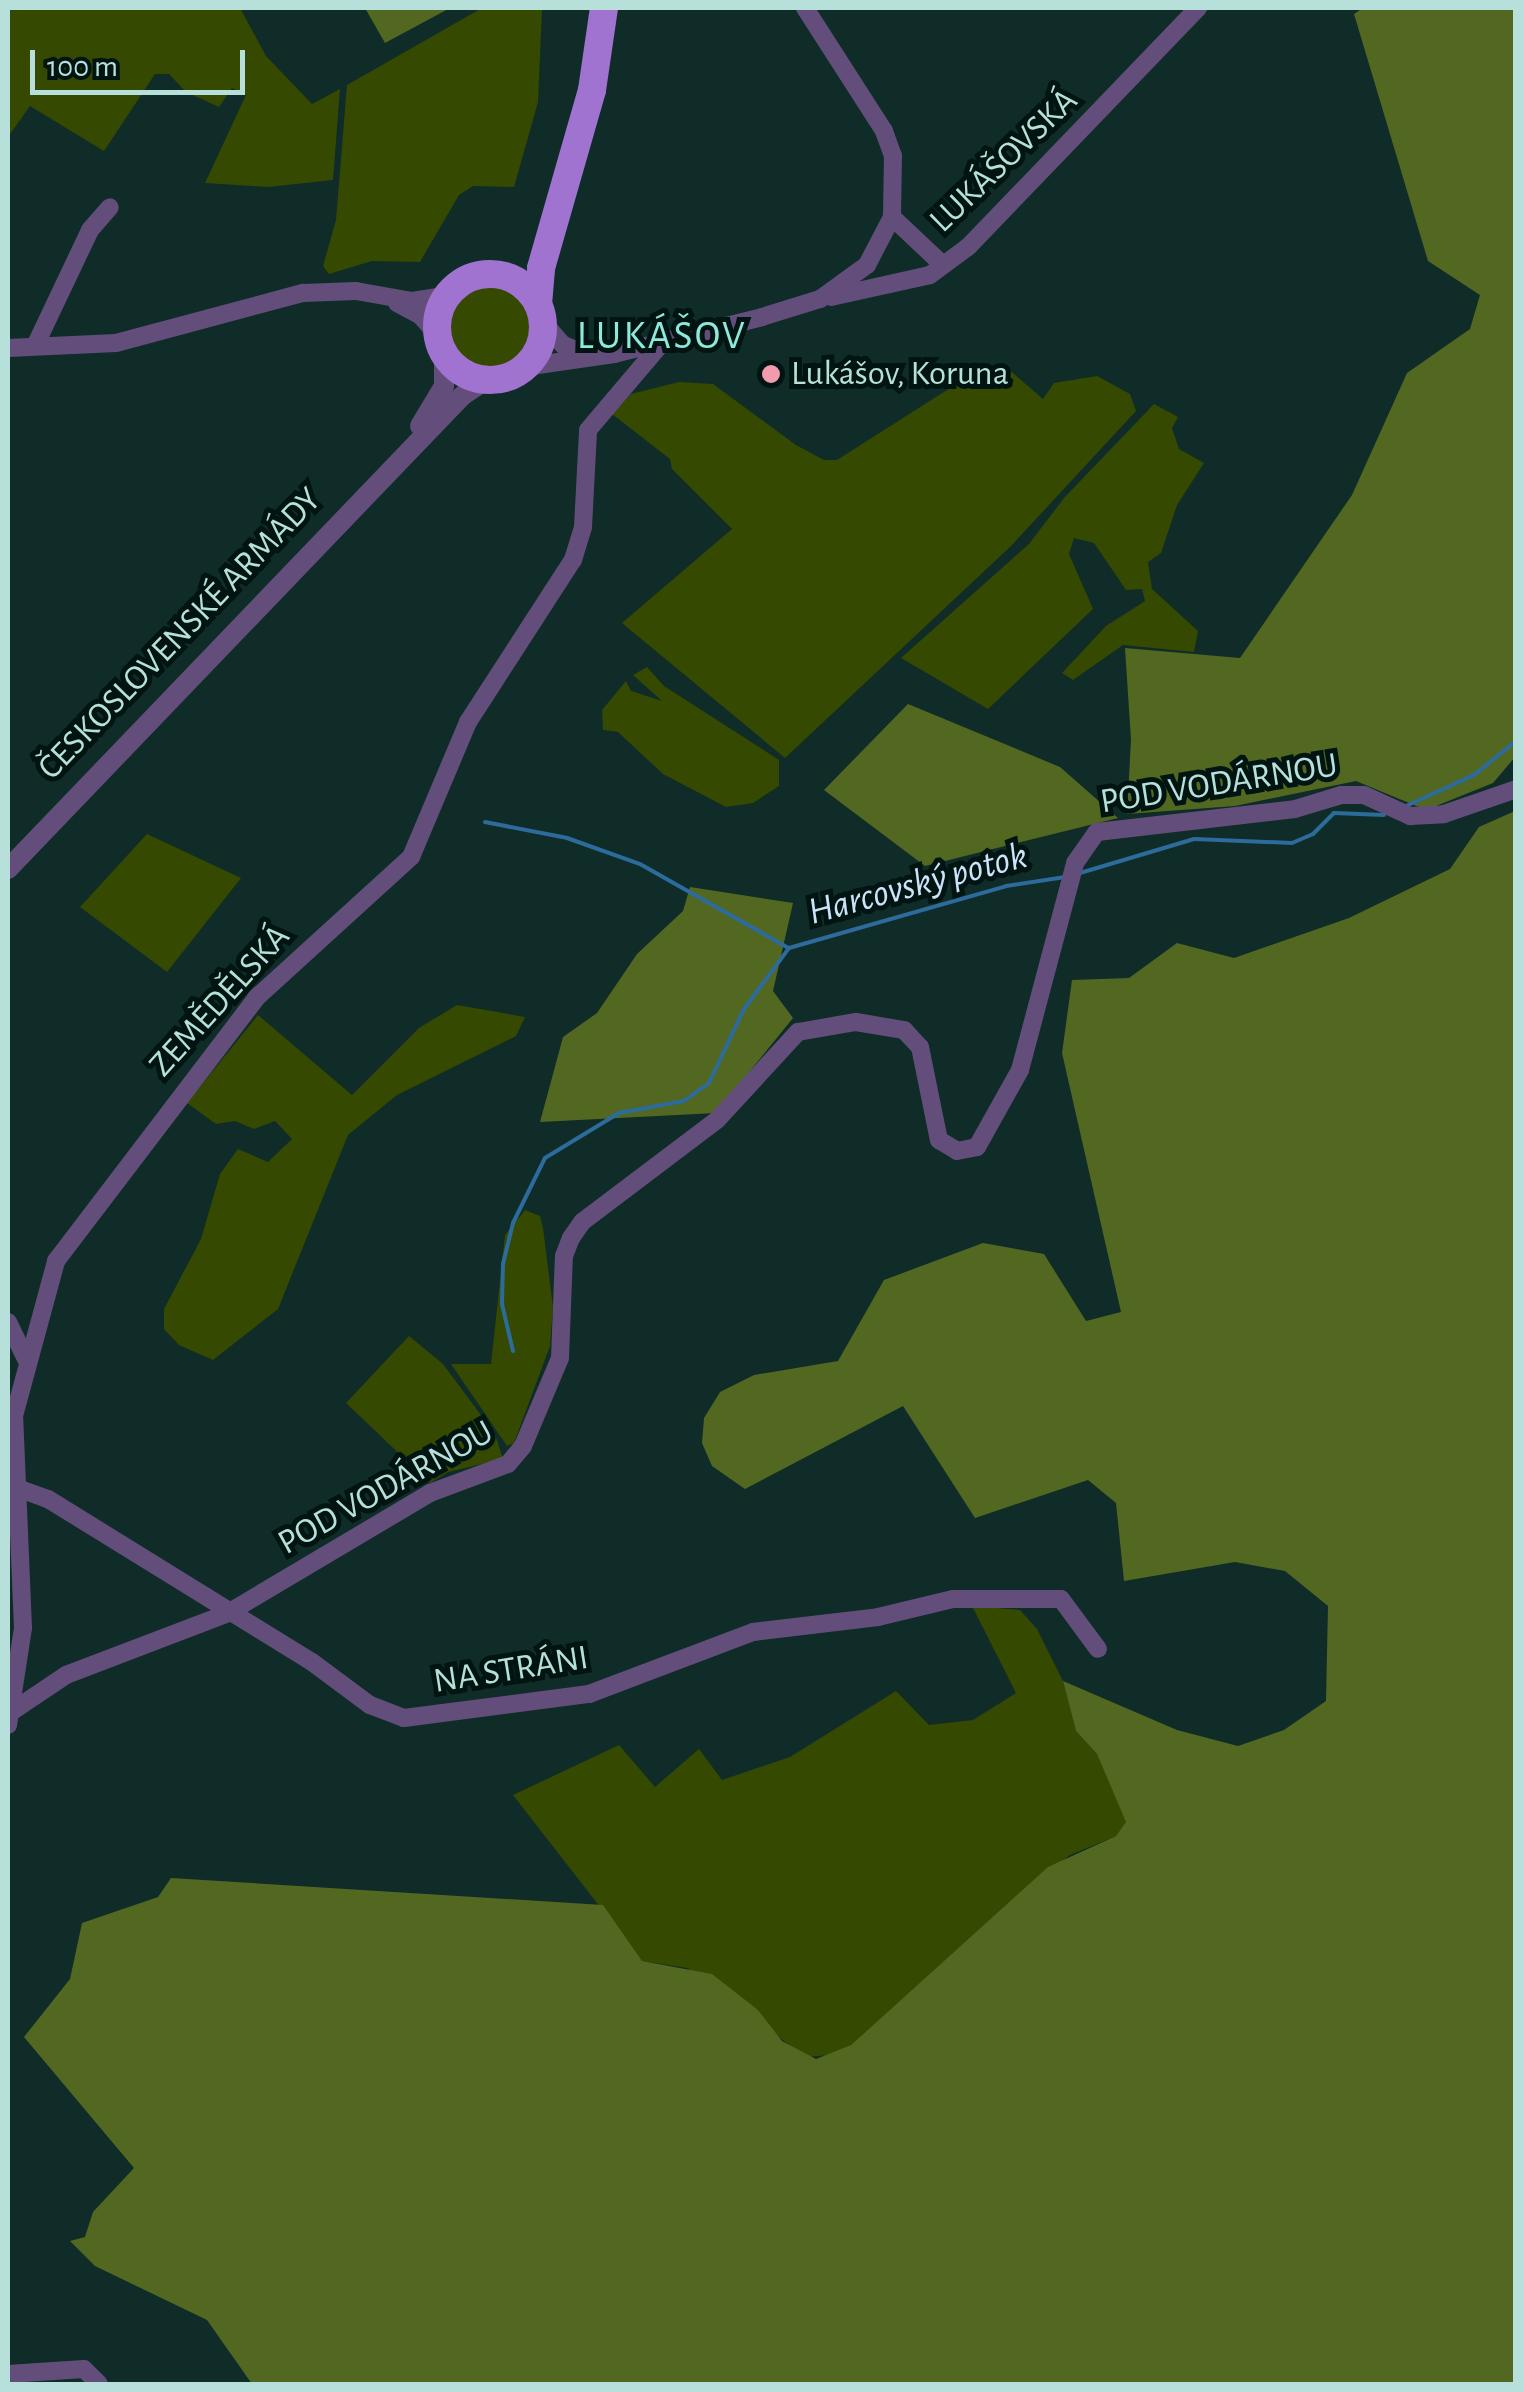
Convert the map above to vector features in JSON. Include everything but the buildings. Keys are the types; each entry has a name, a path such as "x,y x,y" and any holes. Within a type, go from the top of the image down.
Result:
{"main road":[{"path":"524,367 539,347 540,313 564,191 592,90 604,8"},
{"path":"448,295 470,277 499,274 533,250 564,191"},
{"path":"499,274 522,284 540,313"},
{"name":"ČESKOSLOVENSKÉ ARMÁDY","path":"441,344 448,295"},
{"path":"441,344 462,372 487,380"},
{"name":"ČESKOSLOVENSKÉ ARMÁDY","path":"487,380 524,367"}],"street":[{"name":"ČESKOSLOVENSKÉ ARMÁDY","path":"524,367 661,344 820,299 867,264 892,217 896,176 884,130 805,8"},
{"name":"LUKÁŠOVSKÁ","path":"820,299 887,289 943,265 1070,145 1196,9"},
{"path":"35,346 96,219 110,207"},
{"path":"892,217 943,265"},
{"path":"8,348 116,342 304,293 420,301 448,295"},
{"path":"382,297 420,314 441,344"},
{"path":"540,313 563,345 591,356"},
{"name":"ČESKOSLOVENSKÉ ARMÁDY","path":"8,870 366,494 438,400 441,344"},
{"name":"ZEMĚDĚLSKÁ","path":"9,1718 22,1628 14,1542 20,1489 14,1416 26,1359 56,1260 100,1196 256,998 410,857 468,722 573,560 583,527 588,430 661,344"},
{"name":"ČESKOSLOVENSKÉ ARMÁDY","path":"366,494 399,468 462,396 487,380"},
{"name":"POD VODÁRNOU","path":"9,1718 66,1675 228,1613 430,1493 508,1464 524,1446 560,1358 564,1256 571,1238 582,1222 717,1120 798,1032 856,1022 904,1030 920,1047 939,1140 957,1151 977,1147 1020,1070 1075,864 1097,832 1294,809 1341,795 1364,795 1410,816 1444,814 1516,789"},
{"path":"8,1322 26,1359"},
{"name":"NA STRÁNI","path":"20,1489 48,1499 370,1706 404,1718 589,1694 753,1632 878,1617 953,1599 1061,1599 1098,1649"},
{"path":"8,2374 66,2367 84,2369 99,2384"}],"green space":[{"path":"8,8 240,8 266,56 312,104 340,89 333,180 268,187 205,183 246,95 232,88 219,107 186,92 169,74 155,74 104,151 30,106 8,137"},
{"path":"365,8 450,8 385,43"},
{"path":"482,8 542,10 538,102 514,187 473,186 459,195 420,262 372,261 329,274 323,266 336,220 347,85"},
{"path":"1363,8 1515,8 1515,757 1493,783 1426,810 1356,781 1235,806 1127,814 1131,740 1125,648 1240,658 1352,495 1407,373 1470,329 1480,295 1428,261 1354,14"},
{"path":"489,287 505,290 518,299 527,312 527,344 518,357 505,366 489,369 473,366 460,357 451,344 448,328 451,312 460,299 473,290"},
{"path":"983,367 1007,368 1043,399 1054,383 1097,376 1130,394 1136,411 1011,546 785,758 622,623 732,529 672,469 670,459 612,414 631,394 679,382 713,384 796,445 824,460 837,460"},
{"path":"1154,404 1178,417 1172,428 1179,449 1204,463 1177,505 1161,553 1148,562 1152,589 1198,631 1194,652 1123,645 1073,680 1062,673 1106,626 1145,601 1142,589 1126,590 1094,543 1074,538 1069,554 1093,609 988,709 901,658 1029,544 1064,498"},
{"path":"647,667 664,686 779,760 779,786 753,803 726,807 663,774 618,732 603,730 602,710 626,681 631,691 662,701 633,675"},
{"path":"908,704 1060,767 1118,818 925,866 824,790"},
{"path":"1515,811 1515,2384 252,2384 207,2320 95,2266 70,2241 85,2237 93,2212 134,2168 24,2037 70,1979 82,1923 158,1897 171,1878 603,1905 642,1961 712,1974 758,2010 782,2041 816,2059 851,2045 1048,1867 1116,1836 1126,1822 1097,1754 1076,1731 1063,1681 1177,1730 1238,1746 1284,1730 1326,1701 1328,1606 1285,1571 1235,1562 1124,1581 1116,1503 1088,1480 975,1518 903,1406 745,1489 712,1466 702,1443 704,1418 720,1392 754,1375 838,1361 884,1280 983,1243 1044,1254 1086,1321 1121,1312 1062,1053 1072,980 1129,978 1177,943 1234,958 1349,918 1450,869 1479,827"},
{"path":"147,834 241,878 167,972 80,907"},
{"path":"690,887 793,903 773,991 793,1018 716,1113 540,1122 563,1037 597,1013 637,954 683,911"},
{"path":"457,1005 525,1017 516,1036 397,1095 348,1135 278,1309 213,1360 179,1345 164,1329 164,1309 201,1239 220,1174 238,1149 268,1162 292,1139 275,1121 254,1129 235,1121 216,1124 187,1103 258,1015 352,1095 419,1028"},
{"path":"525,1210 540,1216 553,1307 550,1346 514,1443 507,1446 451,1364 491,1364 505,1235"},
{"path":"409,1336 443,1364 495,1434 503,1459 448,1472 430,1483 346,1403"},
{"path":"972,1606 1020,1610 1037,1629 1063,1681 1076,1731 1097,1754 1127,1822 1116,1836 1070,1855 1007,1904 851,2045 831,2055 806,2057 772,2032 758,2010 687,1968 642,1961 513,1795 619,1745 655,1787 699,1749 722,1780 790,1757 896,1691 929,1725 973,1720 1016,1693"}],"waterway":[{"name":"Harcovský potok","path":"1406,806 1474,775 1516,741"},
{"name":"Harcovský potok","path":"1080,873 1194,839 1292,843 1313,834 1334,813 1384,815"},
{"path":"485,822 567,838 640,864 787,947"},
{"name":"Harcovský potok","path":"513,1351 502,1304 503,1264 513,1223 545,1158 619,1113 684,1101 709,1083 744,1009 789,948 1006,886 1065,877"}],"place":[{"name":"Lukášov, Koruna","path":"771,374"}],"district":[{"name":"LUKÁŠOV","path":"662,336"}]}
